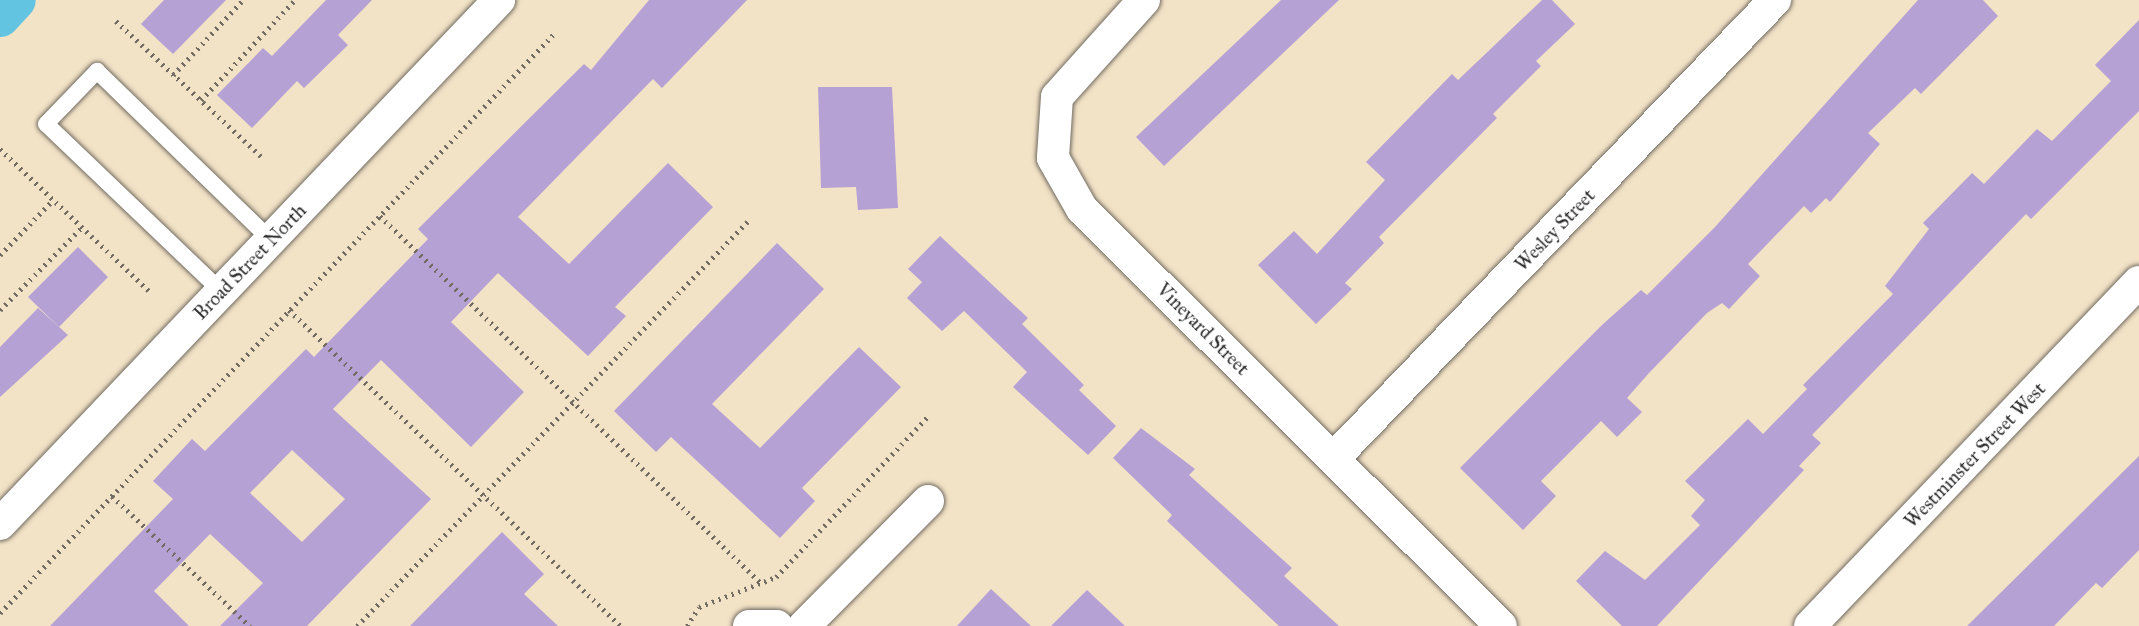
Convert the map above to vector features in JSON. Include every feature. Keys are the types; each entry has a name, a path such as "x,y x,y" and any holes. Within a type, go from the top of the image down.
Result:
{"street":[{"name":"Broad Street North","path":"0,524 499,0"},
{"name":"Vineyard Street","path":"1144,0 1057,97 1053,158 1082,209 1500,626"},
{"name":"Wesley Street","path":"1334,458 1775,0"},
{"name":"Westminster Street West","path":"1810,626 2139,282"},
{"path":"804,626 928,501"},
{"path":"749,626 777,626"}],"lane":[{"path":"222,292 47,124 55,115 97,71 271,240"}],"path":[{"path":"173,75 243,0"},
{"path":"201,100 295,0"},
{"path":"116,21 264,159"},
{"path":"0,612 553,35"},
{"path":"0,149 151,293"},
{"path":"0,255 53,200"},
{"path":"380,215 760,582"},
{"path":"357,626 749,220"},
{"path":"0,310 82,227"},
{"path":"289,310 621,626"},
{"path":"687,626 699,607 776,577 928,416"},
{"path":"112,496 250,626"}],"building":[{"path":"164,0 226,0 173,54 141,24"},
{"path":"326,0 372,0 338,35 348,45 304,88 297,81 252,128 217,95 263,48 272,56"},
{"path":"649,0 747,0 662,88 653,79 518,217 569,264 668,163 713,207 615,307 626,316 588,356 498,273 451,322 524,392 471,447 381,360 333,409 431,499 307,626 220,626 263,583 210,534 154,591 189,626 50,626 173,499 153,481 192,439 205,451 306,349 314,357 428,239 418,229 584,64 591,70","holes":["292,450 345,499 302,542 250,493"]},
{"path":"1281,0 1339,0 1164,166 1136,137"},
{"path":"1542,0 1552,0 1575,24 1536,61 1541,66 1493,114 1497,118 1379,237 1384,243 1345,283 1352,289 1316,324 1258,265 1294,231 1317,254 1385,180 1366,162 1452,74 1458,80"},
{"path":"1918,0 1983,0 1998,16 1921,94 1915,88 1868,133 1880,144 1830,202 1826,198 1811,213 1804,206 1748,264 1760,276 1729,309 1722,303 1707,313 1649,373 1627,398 1642,412 1617,437 1601,421 1541,481 1556,496 1523,530 1460,468 1602,325 1641,290 1647,295 1715,227"},
{"path":"2139,20 2139,111 2031,219 2026,214 1812,435 1821,443 1799,466 1804,470 1657,626 1622,626 1576,581 1605,551 1645,580 1700,525 1691,516 1705,500 1685,481 1748,419 1763,434 1807,389 1803,385 1893,294 1885,286 1929,229 1923,223 1972,173 1984,184 2037,129 2052,141 2111,81 2095,65"},
{"path":"818,87 892,87 898,208 858,210 856,187 821,188"},
{"path":"940,236 1028,318 1022,324 1084,385 1079,390 1116,426 1088,455 1013,387 1027,372 964,311 942,331 907,298 922,282 908,269"},
{"path":"777,243 824,289 712,404 760,448 859,347 901,387 802,488 815,501 780,538 671,437 656,452 614,411"},
{"path":"78,247 108,277 59,327 28,297"},
{"path":"38,308 68,335 0,397 0,347"},
{"path":"1141,428 1195,469 1189,475 1292,568 1284,576 1339,626 1279,626 1167,521 1172,515 1113,458"},
{"path":"2139,456 2139,550 2102,588 2096,583 2054,626 1967,626"},
{"path":"502,532 544,574 524,594 558,626 410,626"},
{"path":"991,589 1031,626 957,626"},
{"path":"1087,590 1125,626 1051,626"}],"waterway":[{"path":"0,17 16,0"}]}
